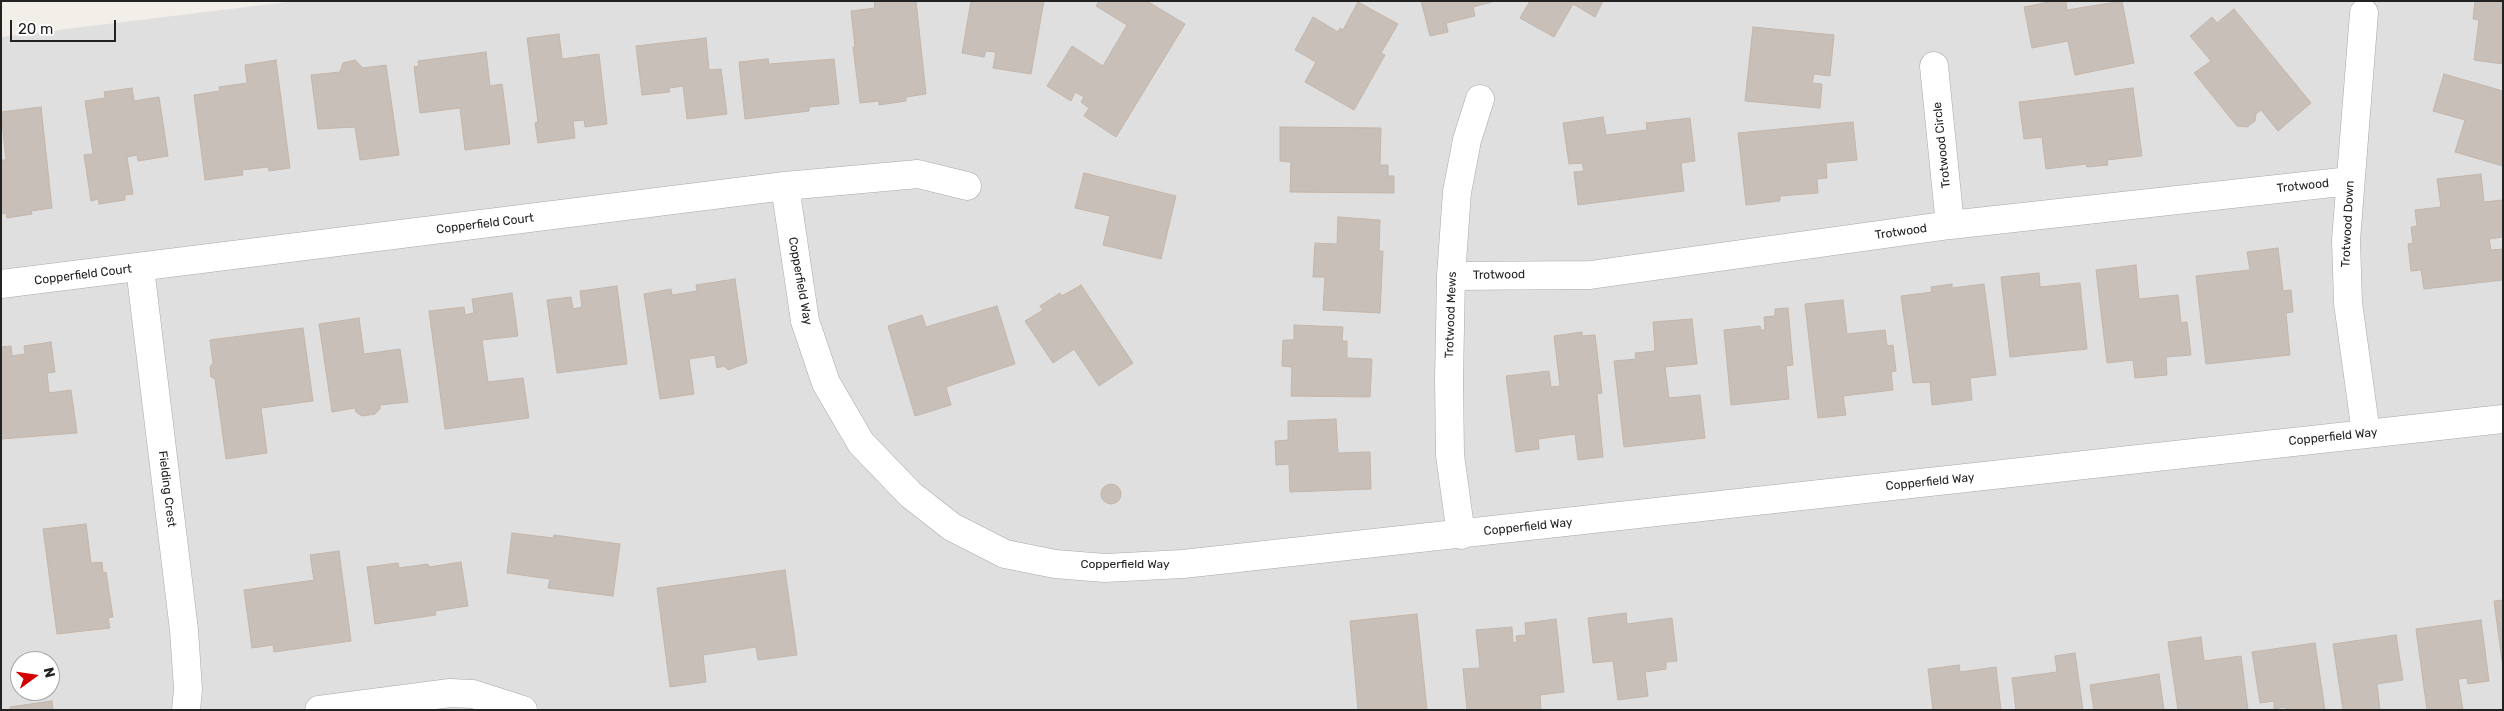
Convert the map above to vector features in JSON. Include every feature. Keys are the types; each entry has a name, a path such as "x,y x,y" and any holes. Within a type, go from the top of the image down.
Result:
{"street":[{"name":"Trotwood Down","path":"2364,13 2350,181 2346,275 2366,433"},
{"name":"Trotwood Circle","path":"1934,66 1950,225"},
{"name":"Trotwood Mews","path":"1461,534 1450,455 1449,380 1452,276 1457,192 1467,140 1480,99"},
{"name":"Copperfield Court","path":"1,284 785,186 918,174 967,186"},
{"name":"Trotwood","path":"1452,276 1590,274 1950,225 2350,181"},
{"name":"Copperfield Way","path":"785,186 805,321 826,383 861,442 911,495 952,527 1005,554 1055,564 1113,568 1183,564 2503,419"},
{"name":"Fielding Crest","path":"140,268 184,630 188,689 186,710"},
{"path":"319,710 450,693 473,694 523,710"}],"shaded area":[{"path":"295,1 2503,1 2503,710 1,710 1,37"}],"building":[{"path":"874,1 916,1 926,94 906,97 906,101 879,105 879,101 860,103 853,47 855,47 851,11 875,8"},
{"path":"971,1 1044,1 1031,74 993,68 996,52 986,51 984,57 962,53"},
{"path":"1099,1 1147,1 1185,24 1116,137 1084,116 1089,108 1081,102 1084,97 1075,92 1071,101 1047,86 1072,46 1103,66 1127,25 1096,6"},
{"path":"1421,1 1492,2 1473,7 1475,16 1446,23 1448,32 1430,36"},
{"path":"1530,1 1603,1 1595,17 1573,4 1554,37 1520,18"},
{"path":"2054,1 2066,1 2067,10 2122,1 2134,63 2075,75 2068,41 2032,48 2024,7"},
{"path":"2475,1 2503,1 2503,64 2474,60 2479,20 2473,19"},
{"path":"1358,2 1398,24 1381,53 1385,55 1354,110 1305,82 1316,62 1295,50 1313,17 1338,32 1340,28 1343,30"},
{"path":"2234,9 2311,103 2278,131 2261,110 2256,114 2255,121 2247,127 2237,126 2194,73 2211,61 2190,36 2212,17 2217,23"},
{"path":"1753,27 1834,35 1830,76 1814,74 1812,83 1822,84 1820,108 1745,101"},
{"path":"559,34 562,59 599,54 607,124 585,127 584,120 573,121 575,138 538,143 535,123 538,122 527,38"},
{"path":"706,38 709,70 721,69 727,114 687,119 683,86 669,88 670,92 642,95 636,46"},
{"path":"486,52 490,86 502,84 510,144 465,150 460,108 420,113 414,67 419,66 418,61"},
{"path":"768,59 769,64 834,59 839,104 809,107 809,111 745,119 739,62"},
{"path":"276,60 290,168 269,171 268,167 242,170 243,175 205,180 194,95 220,91 219,87 247,83 245,65"},
{"path":"355,60 363,68 386,65 399,155 360,160 355,127 318,129 311,75 340,72 343,63"},
{"path":"2444,74 2503,91 2503,166 2455,152 2465,120 2433,111"},
{"path":"132,88 134,101 159,97 168,156 138,161 137,155 127,157 133,194 125,195 125,200 99,204 98,199 91,201 84,155 93,154 85,101 105,98 104,92"},
{"path":"2133,88 2142,156 2107,160 2108,165 2087,167 2086,164 2046,169 2042,137 2024,139 2019,102"},
{"path":"41,107 52,208 31,211 32,214 7,218 6,213 1,214 1,160 6,160 1,112"},
{"path":"1603,117 1606,135 1647,130 1646,123 1690,118 1695,161 1681,163 1684,191 1578,205 1574,172 1584,171 1582,163 1569,164 1563,123"},
{"path":"1853,122 1857,160 1826,163 1827,178 1817,179 1818,193 1780,196 1780,201 1746,205 1738,133"},
{"path":"1280,127 1381,128 1380,165 1388,165 1388,176 1394,176 1394,193 1290,192 1291,162 1280,161"},
{"path":"1084,173 1176,196 1161,259 1103,245 1110,216 1075,208"},
{"path":"2481,174 2484,202 2503,200 2503,237 2489,239 2491,250 2503,249 2503,280 2424,289 2421,270 2411,271 2408,244 2413,243 2411,227 2417,226 2415,210 2441,207 2437,179"},
{"path":"1338,217 1380,220 1379,251 1383,251 1380,313 1323,310 1325,277 1313,277 1315,243 1337,244"},
{"path":"2278,248 2283,291 2291,290 2293,312 2286,313 2290,355 2206,364 2196,276 2250,270 2247,252"},
{"path":"2136,265 2139,299 2178,295 2181,323 2187,322 2191,355 2166,357 2167,375 2135,378 2133,360 2107,363 2096,270"},
{"path":"2039,273 2040,287 2080,283 2087,349 2010,357 2001,277"},
{"path":"735,279 747,363 728,370 724,366 717,368 715,355 689,359 694,394 660,399 644,294 671,289 672,295 697,291 696,285"},
{"path":"1952,284 1952,288 1984,284 1996,375 1970,378 1972,400 1932,405 1930,382 1913,383 1901,296 1932,292 1931,287"},
{"path":"1081,285 1133,363 1099,386 1074,349 1053,363 1025,321 1043,310 1040,306 1060,293 1062,296"},
{"path":"617,286 627,364 557,373 547,300 571,297 573,309 582,307 580,291"},
{"path":"512,293 518,336 482,340 488,382 523,378 529,418 445,429 429,311 464,307 465,315 474,313 472,299"},
{"path":"1843,300 1847,334 1885,330 1887,346 1893,345 1896,371 1891,372 1893,390 1843,396 1846,415 1818,418 1805,304"},
{"path":"997,306 1015,364 946,387 951,405 915,416 888,326 922,315 926,327"},
{"path":"1788,308 1793,365 1786,366 1789,399 1731,405 1724,330 1760,326 1761,330 1765,330 1764,317 1775,316 1775,309"},
{"path":"359,318 364,354 400,349 408,402 380,405 380,409 375,414 362,416 356,412 355,408 332,412 319,324"},
{"path":"1692,319 1697,364 1665,367 1669,398 1700,395 1705,438 1624,447 1614,361 1636,359 1635,353 1655,351 1653,322"},
{"path":"1294,325 1343,327 1342,341 1347,341 1347,358 1372,359 1370,397 1291,396 1292,367 1282,366 1283,340 1294,340"},
{"path":"303,328 313,401 261,408 267,453 226,459 215,379 211,377 210,367 213,363 210,340"},
{"path":"1582,332 1582,336 1595,335 1602,393 1597,394 1603,457 1578,460 1575,434 1538,439 1539,449 1516,452 1506,376 1549,371 1551,387 1560,386 1554,336"},
{"path":"51,342 55,372 47,373 49,393 71,390 77,433 1,439 1,347 11,346 12,356 25,354 24,346"},
{"path":"1336,419 1338,453 1370,452 1371,489 1290,492 1289,464 1276,465 1275,441 1288,440 1288,421"},
{"path":"1107,484 1115,484 1121,490 1121,498 1115,504 1107,504 1101,498 1101,490"},
{"path":"86,524 91,563 102,562 103,573 106,572 113,617 108,618 110,628 57,634 43,529"},
{"path":"512,533 553,538 554,535 620,544 613,596 548,588 550,579 507,573"},
{"path":"339,551 351,641 274,652 273,645 252,648 244,590 314,580 310,555"},
{"path":"461,562 468,606 435,611 436,615 375,624 367,567 398,563 399,568 428,564 429,567"},
{"path":"785,570 797,655 758,660 756,647 703,655 706,682 670,687 657,588"},
{"path":"2503,600 2503,668 2494,601"},
{"path":"1626,613 1627,624 1672,618 1677,661 1666,662 1666,669 1645,672 1648,696 1618,700 1613,661 1593,663 1588,618"},
{"path":"1417,614 1427,710 1358,710 1350,621"},
{"path":"1556,619 1564,692 1540,695 1541,710 1467,710 1463,669 1480,668 1476,630 1512,627 1513,643 1517,642 1516,636 1526,635 1525,623"},
{"path":"2481,620 2489,681 2468,684 2467,678 2458,679 2463,710 2427,710 2416,629"},
{"path":"2396,635 2403,680 2377,684 2380,710 2343,710 2333,644"},
{"path":"2201,637 2204,661 2241,656 2248,710 2178,710 2168,642"},
{"path":"2315,643 2325,710 2286,710 2285,707 2274,709 2274,701 2260,703 2252,652"},
{"path":"2075,653 2083,710 2016,710 2012,678 2057,672 2055,656"},
{"path":"1959,665 1960,672 1996,667 2001,710 1933,710 1928,669"},
{"path":"2159,674 2164,710 2094,710 2090,685"},
{"path":"52,701 53,710 10,710 10,707"}]}
